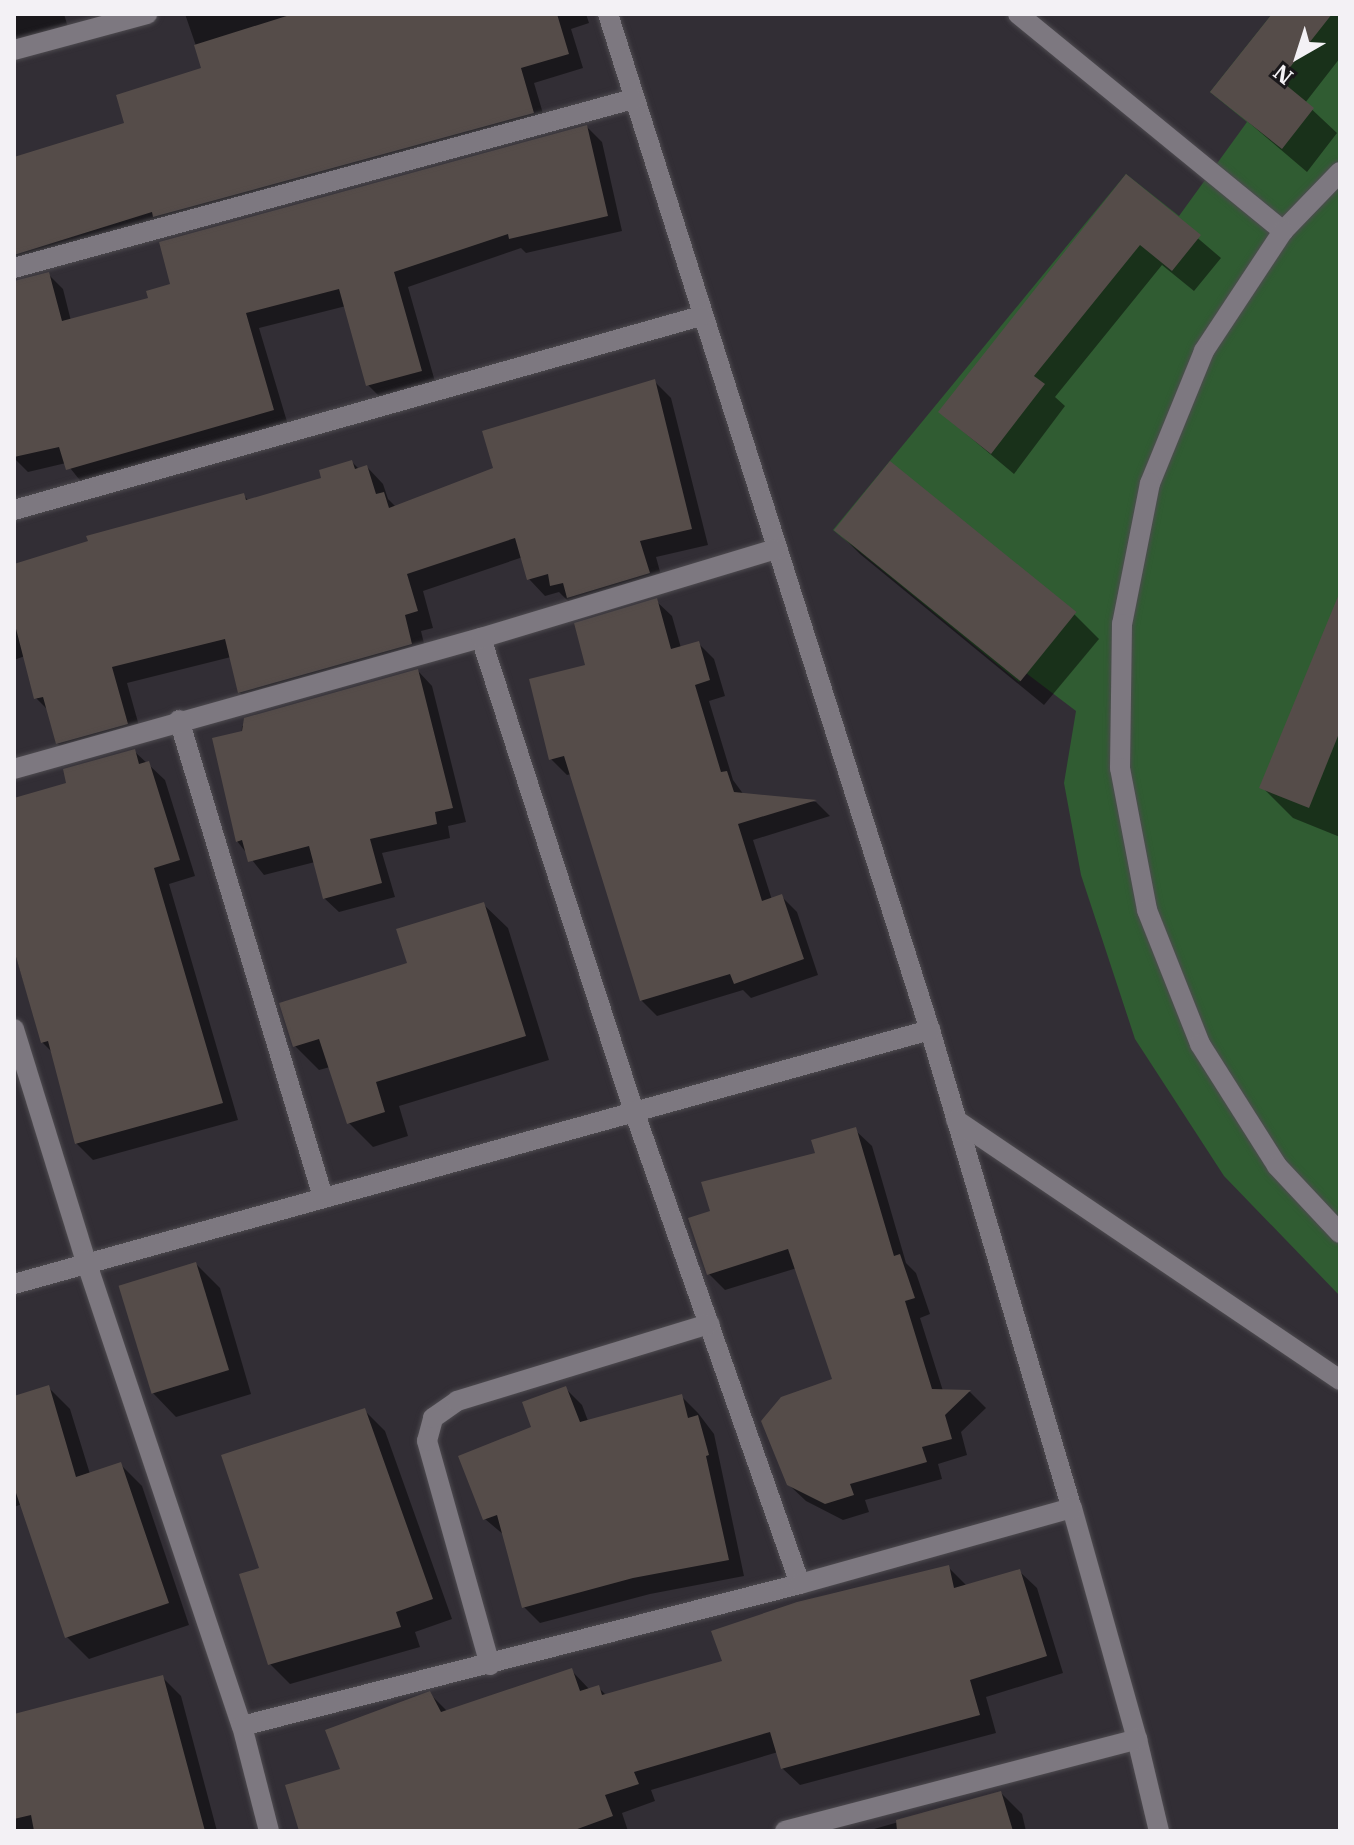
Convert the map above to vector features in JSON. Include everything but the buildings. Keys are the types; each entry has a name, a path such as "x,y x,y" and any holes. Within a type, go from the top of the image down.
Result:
{"street":[{"path":"14,50 147,14"},
{"path":"608,14 701,316 930,1030 1072,1508 1137,1739 1159,1831"},
{"path":"1018,14 1283,231"},
{"path":"14,268 633,99"},
{"path":"1340,172 1283,231 1204,351 1150,483 1122,624 1120,768 1147,910 1200,1044 1277,1166 1340,1233"},
{"path":"14,510 701,316"},
{"path":"14,769 179,720 481,638 775,549"},
{"path":"481,638 634,1111 800,1584"},
{"path":"179,720 323,1196"},
{"path":"14,1029 86,1261 242,1726 269,1831"},
{"path":"14,1284 86,1261 930,1030"},
{"path":"956,1120 1340,1380"},
{"path":"490,1665 427,1441 433,1418 457,1401 709,1324"},
{"path":"242,1726 800,1584 1072,1508"},
{"path":"785,1831 1137,1739"}],"green space":[{"path":"1272,14 1340,14 1340,1296 1224,1176 1135,1039 1081,875 1064,783 1076,711 1026,673 1019,682 833,530 1126,174 1179,216 1247,122 1210,92"}]}
